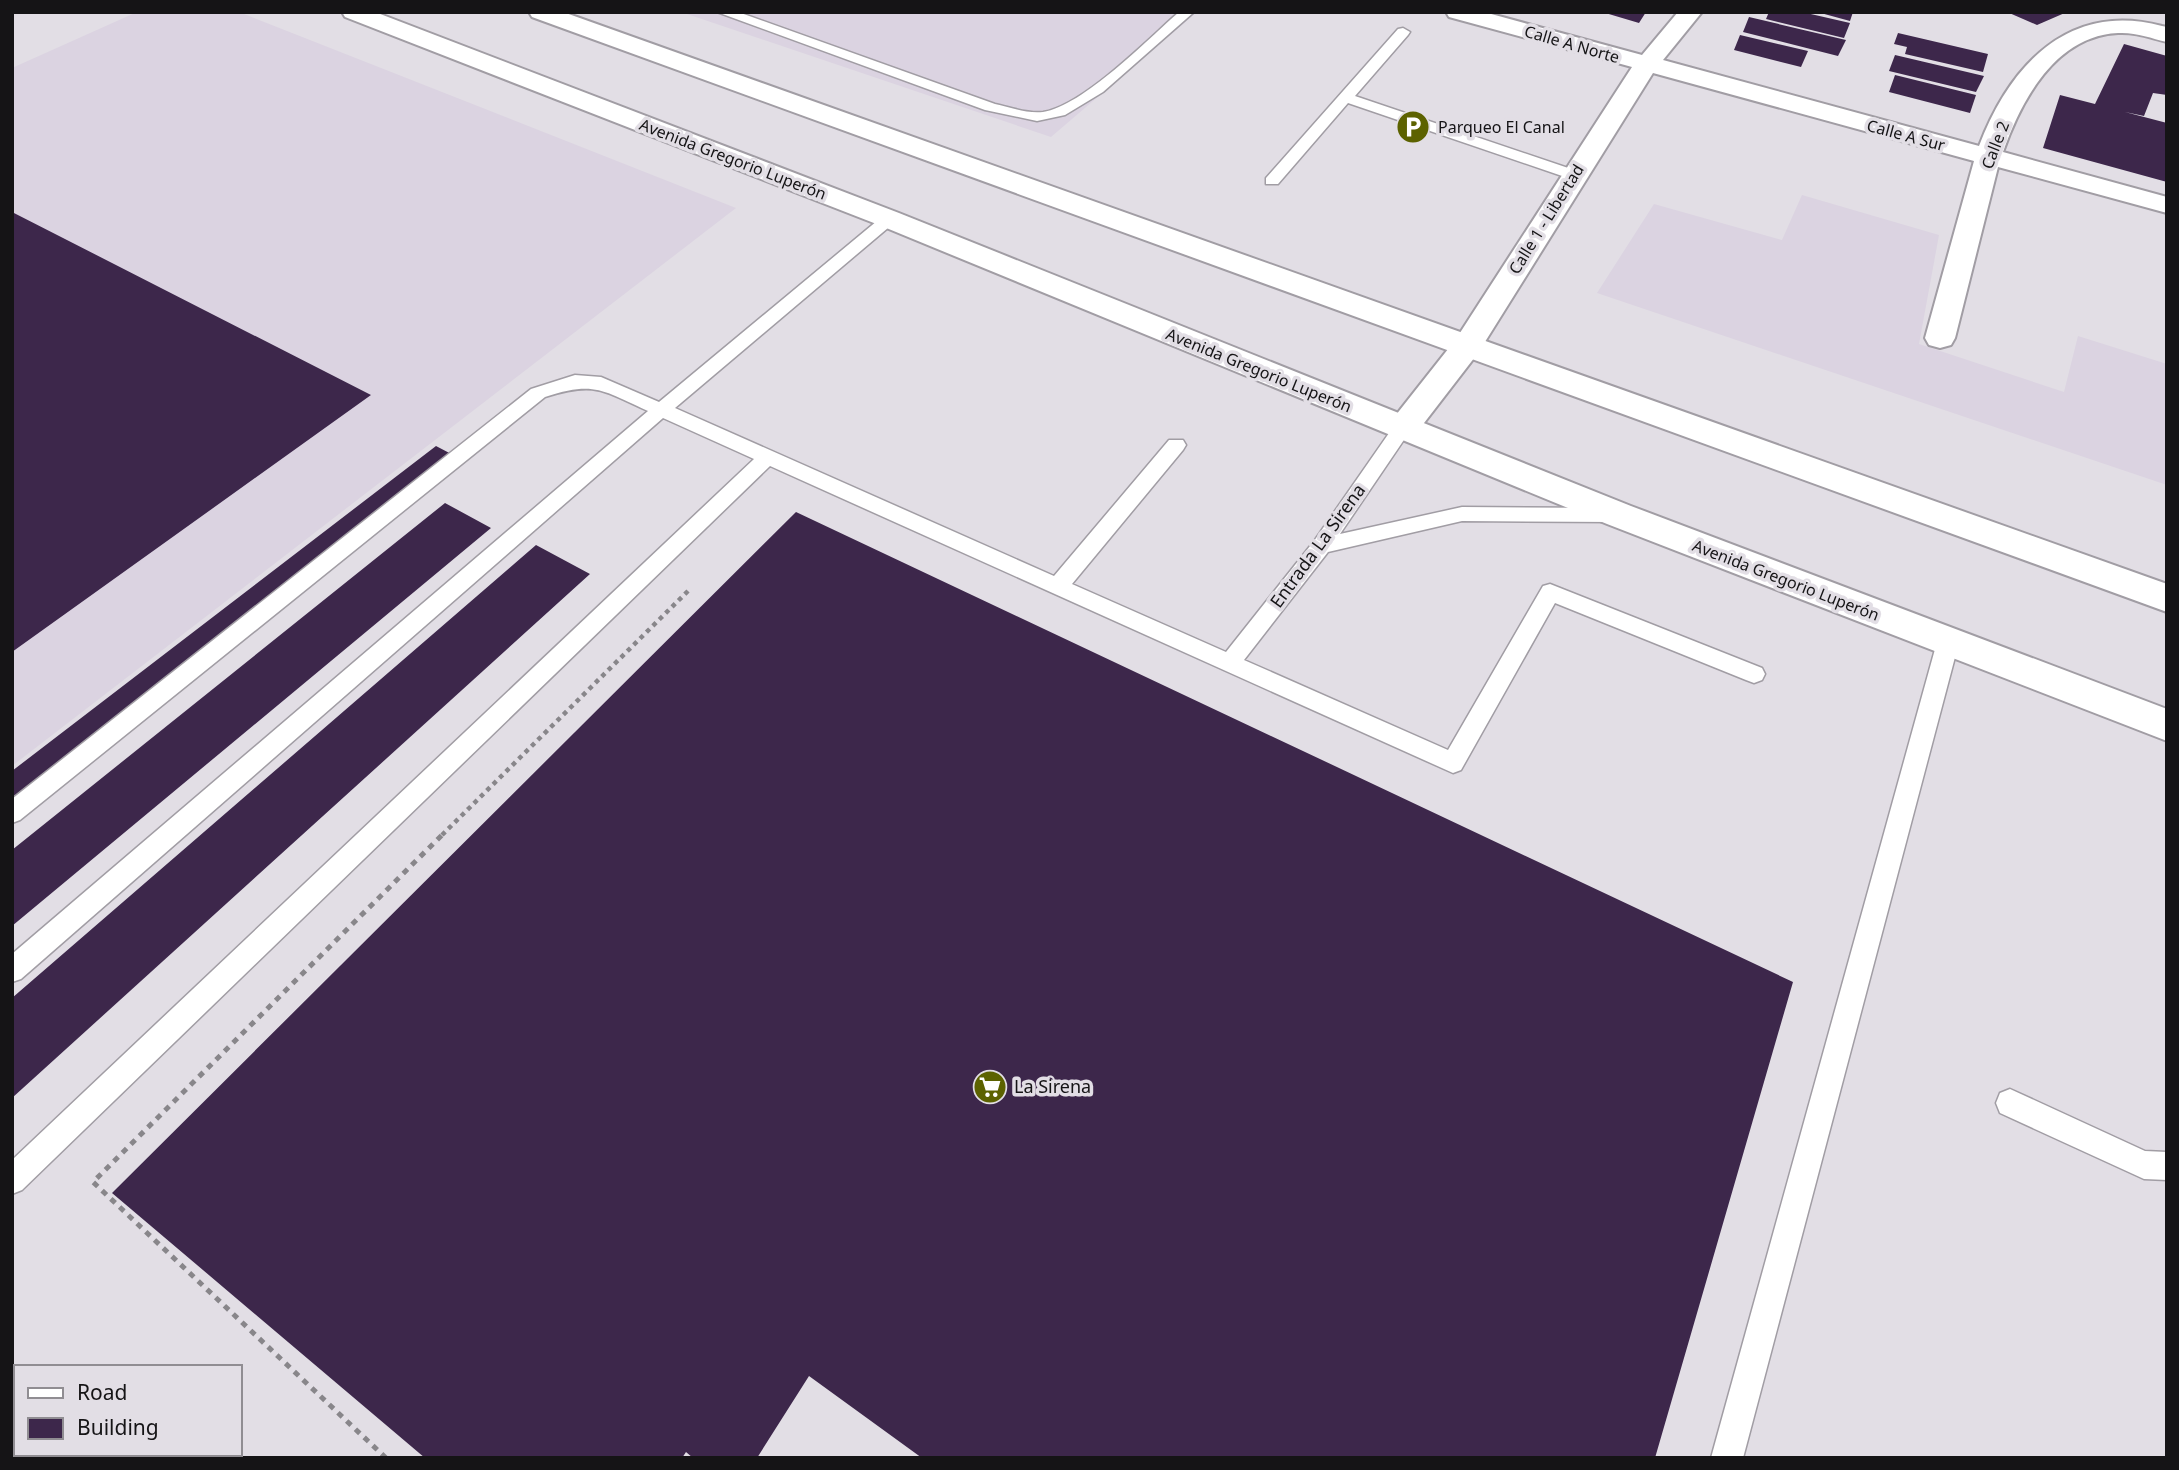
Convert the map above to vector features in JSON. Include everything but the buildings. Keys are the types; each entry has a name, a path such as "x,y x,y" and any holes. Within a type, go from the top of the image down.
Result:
{"main road":[{"name":"Avenida Gregorio Luperón","path":"353,12 889,219 1619,516 2167,725"},
{"path":"540,12 2167,597"},
{"name":"Calle A Norte","path":"1457,12 1646,65"},
{"name":"Calle 1 - Libertad","path":"1403,428 1467,346 1646,65 1691,12"},
{"name":"Calle 2","path":"1940,338 1988,157 2025,80 2041,62 2064,46 2104,29 2138,27 2167,35"},
{"name":"Calle A Sur","path":"1646,65 2167,205"}],"lane":[{"path":"724,12 990,107 1025,116 1045,116 1066,110 1106,82 1187,12"},
{"path":"1272,181 1404,32"},
{"path":"1347,98 1574,175"},
{"path":"12,970 661,410 889,219"},
{"path":"12,813 538,393 575,381 601,383 1453,763 1549,592 1754,674"},
{"name":"Entrada La Sirena","path":"1230,663 1321,546 1403,428"},
{"path":"1057,587 1176,445"},
{"path":"12,1180 767,458"},
{"path":"1321,546 1462,514 1619,516"},
{"path":"1727,1458 1948,642"},
{"path":"2010,1103 2144,1165 2167,1166"}],"path":[{"path":"386,1458 93,1182 697,582"}],"shaded area":[{"path":"137,12 239,12 736,208 12,766 12,68"},
{"path":"681,12 1197,12 1051,137"},
{"path":"1802,195 1939,235 1919,344 2064,392 2078,336 2167,364 2167,485 1597,293 1654,204 1782,240"}],"place":[{"name":"Parqueo El Canal","path":"1413,127"},
{"name":"La Sirena","path":"990,1087"}]}
